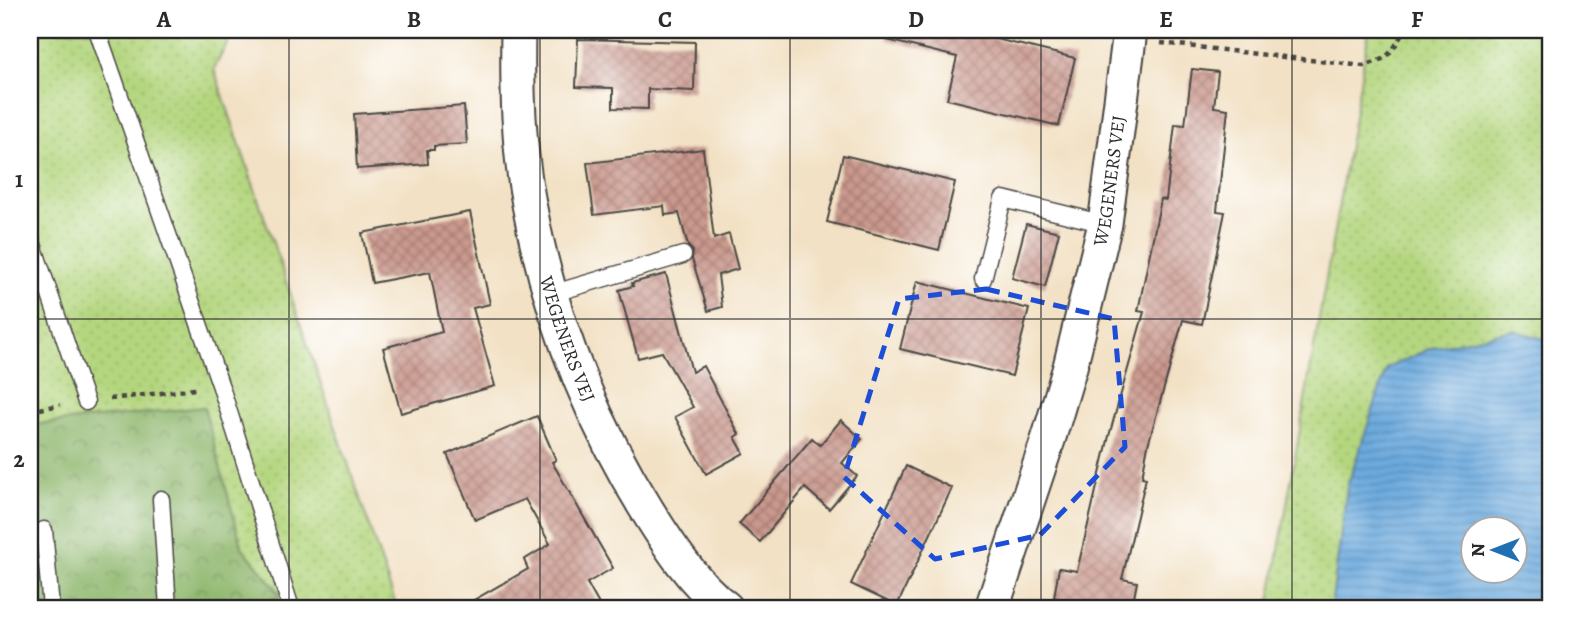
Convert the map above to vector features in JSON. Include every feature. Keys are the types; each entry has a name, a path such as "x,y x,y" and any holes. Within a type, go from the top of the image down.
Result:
{"street":[{"name":"WEGENERS VEJ","path":"518,30 517,90 521,148 529,203 559,322 604,433 629,482 684,564 715,600 726,608"},
{"name":"WEGENERS VEJ","path":"992,608 1070,367 1105,224 1128,35"}],"lane":[{"path":"97,30 220,387 290,608"},
{"path":"984,279 1003,200 1105,224"},
{"path":"30,236 86,402"},
{"path":"551,294 683,255"},
{"path":"161,499 169,608"},
{"path":"44,530 51,608"}],"path":[{"path":"1128,35 1363,66 1392,53 1404,30"},
{"path":"30,411 220,387"}],"highlighted area":[{"path":"986,289 1114,319 1125,447 1040,535 935,559 844,477 899,299"}],"green space":[{"path":"30,30 234,30 214,69 397,608 30,608"},
{"path":"1369,30 1551,30 1551,608 1269,608"},
{"path":"204,407 242,547 282,596 239,608 30,608 30,425"}],"water":[{"path":"1513,330 1551,341 1551,608 1331,608 1347,487 1387,368 1431,348"}],"building":[{"path":"888,30 959,30 1075,58 1059,126 947,99 957,57 887,40"},
{"path":"578,39 695,42 694,91 648,89 648,109 613,108 613,88 576,87"},
{"path":"1192,69 1218,72 1214,107 1228,109 1217,211 1225,212 1202,324 1183,320 1148,445 1142,477 1146,478 1122,579 1137,582 1132,608 1058,608 1060,599 1054,597 1059,568 1077,571 1109,436 1144,312 1138,311 1161,199 1166,200 1175,124 1185,125"},
{"path":"464,106 467,144 434,146 434,150 427,150 428,164 357,169 354,114"},
{"path":"703,149 714,239 729,234 738,269 718,275 722,307 708,311 692,259 693,251 688,246 679,213 665,215 664,206 594,215 587,163"},
{"path":"843,155 955,182 939,250 827,222"},
{"path":"470,212 490,304 473,308 495,386 401,413 383,348 442,332 430,272 372,283 362,233"},
{"path":"1026,224 1059,232 1045,287 1012,278"},
{"path":"666,274 692,372 703,366 739,434 735,437 744,453 706,474 675,417 693,407 662,352 638,358 619,290 633,286 632,283"},
{"path":"917,281 1029,309 1012,376 900,349"},
{"path":"537,416 556,460 552,462 613,568 587,583 601,608 460,608 528,569 524,560 550,544 525,499 475,520 447,454"},
{"path":"841,420 862,439 842,463 857,476 829,509 805,488 760,542 739,524 812,438 820,445"},
{"path":"906,466 952,488 897,606 851,584"}]}
